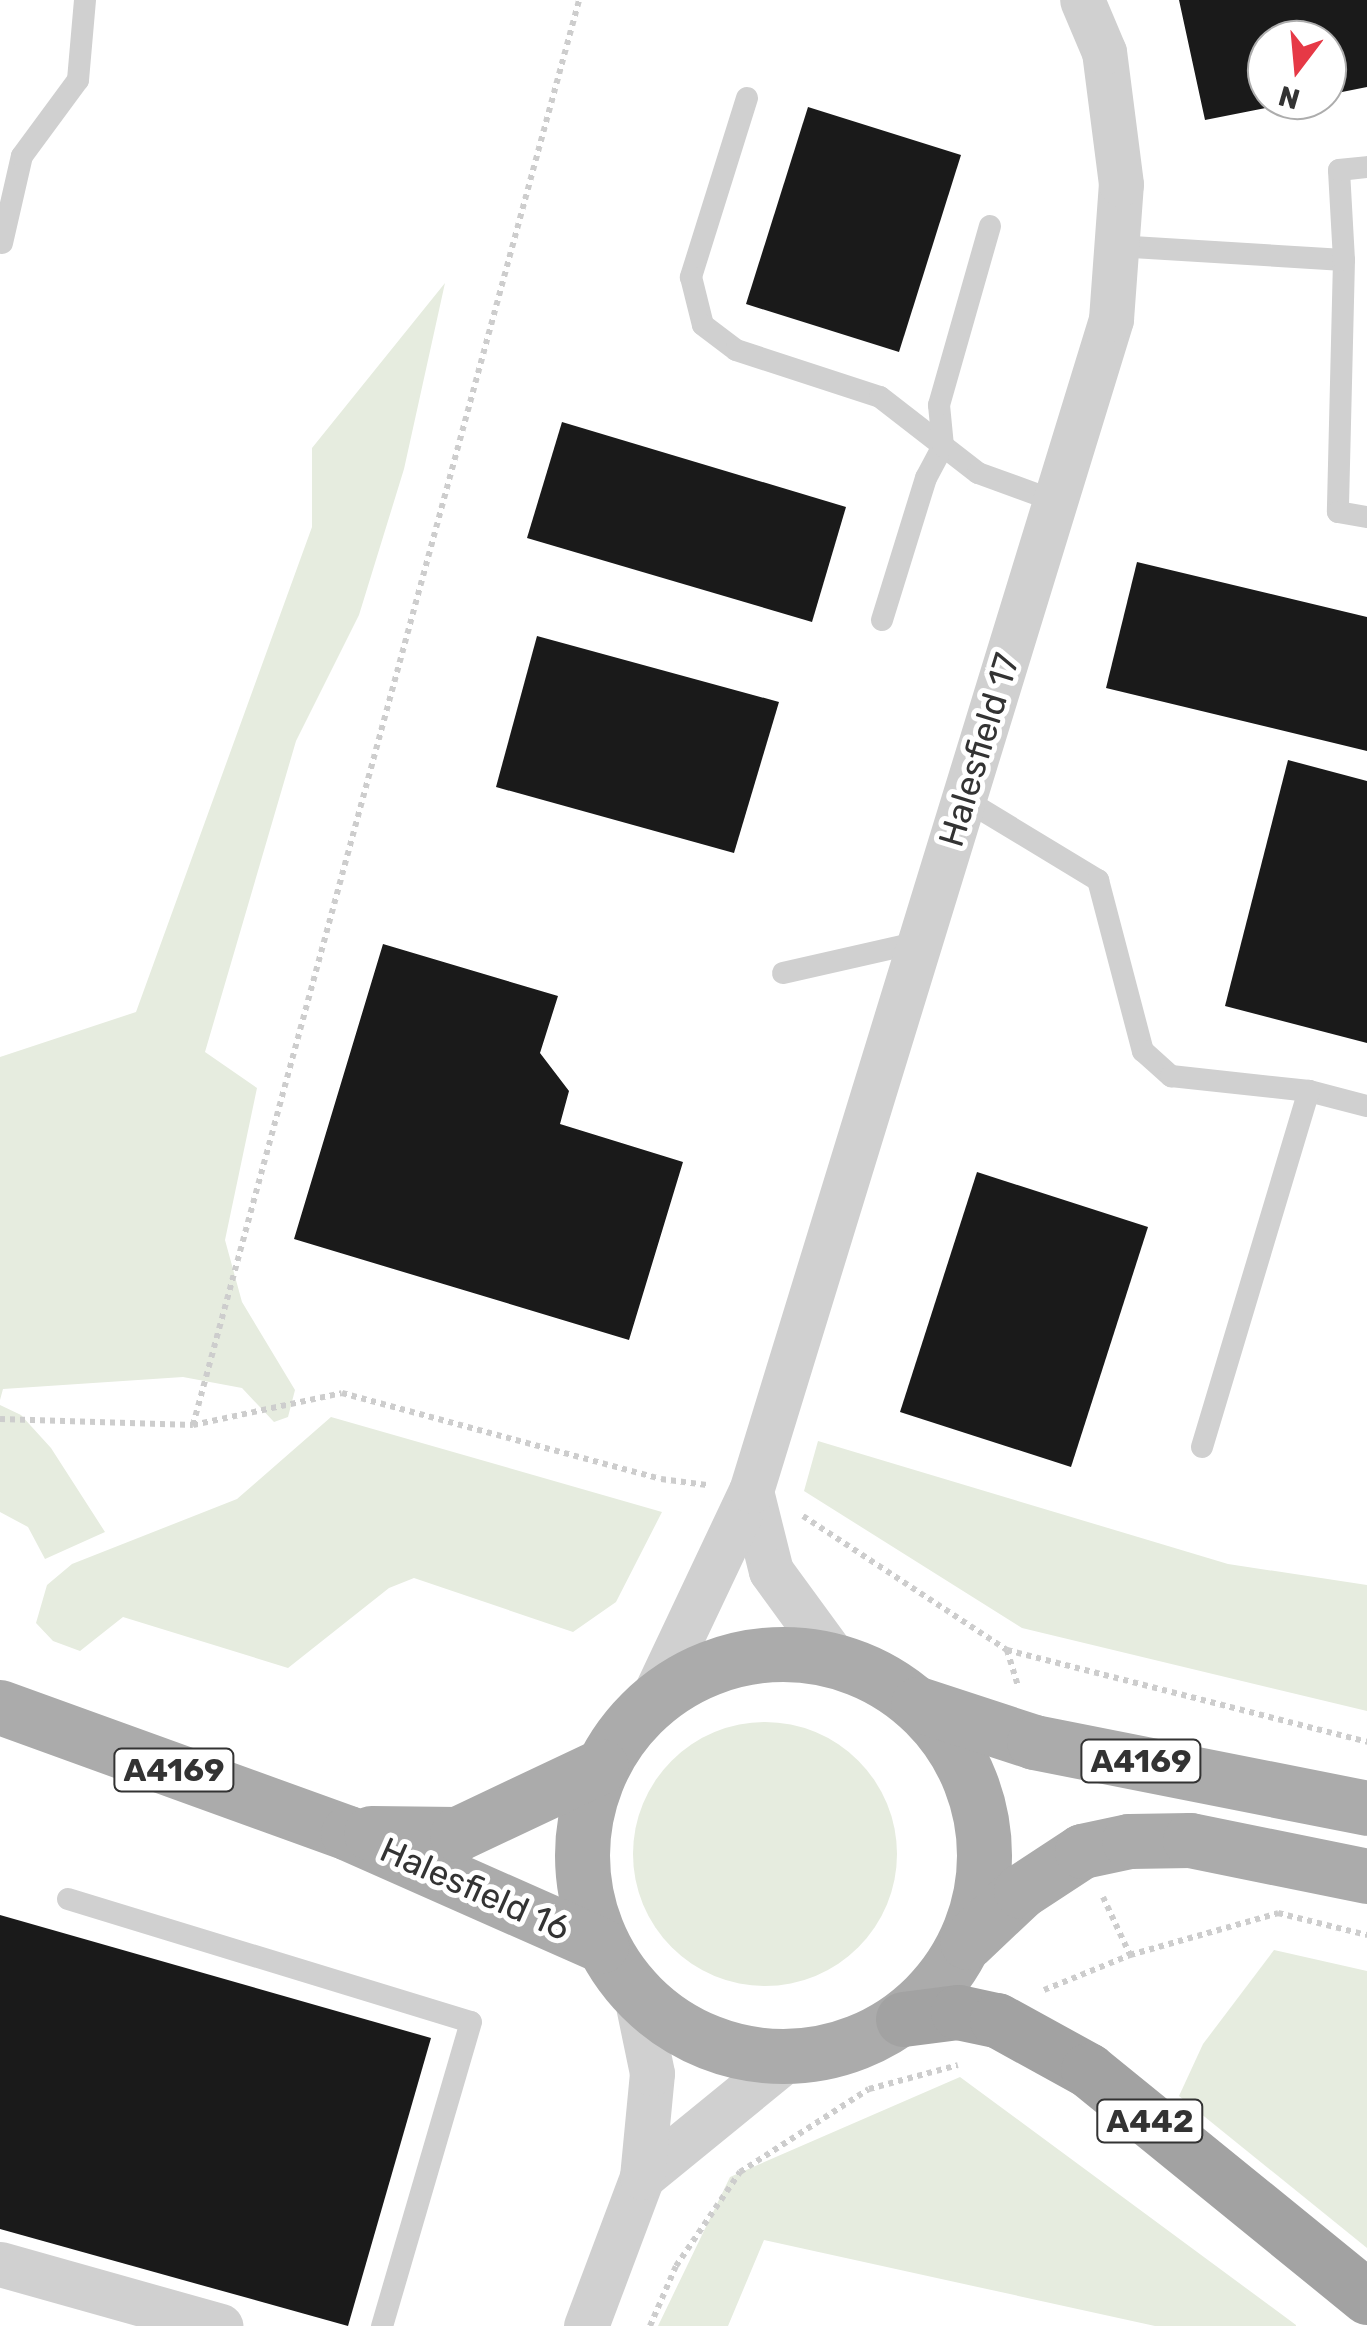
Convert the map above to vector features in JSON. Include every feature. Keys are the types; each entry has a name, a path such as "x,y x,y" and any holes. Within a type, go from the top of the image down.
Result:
{"highway":[{"name":"A442","path":"902,2019 958,2012 997,2020 1088,2070 1367,2298"}],"main road":[{"path":"772,1653 836,1660 918,1704 959,1755 981,1816 984,1880 966,1943 939,1984 902,2019 848,2046 788,2058 732,2051 681,2030 636,1996 601,1945 582,1886 582,1824 600,1766 652,1700 708,1667 772,1653"},
{"name":"A4169","path":"918,1704 1034,1742 1367,1808"},
{"name":"Halesfield 16","path":"0,1707 348,1833 601,1945"},
{"name":"Halesfield 16","path":"348,1833 457,1834 600,1766"},
{"name":"A4169","path":"966,1943 1021,1891 1082,1852 1129,1841 1190,1840 1367,1876"}],"street":[{"name":"Halesfield 17","path":"652,1700 751,1491 1111,319 1121,184 1104,52 1082,0"},
{"path":"751,1491 772,1571 836,1660"},
{"path":"586,2326 642,2177 652,2073 636,1996"},
{"path":"642,2177 788,2058"},
{"path":"0,2264 220,2326"}],"lane":[{"path":"2,243 22,156 78,80 84,0"},
{"path":"747,98 691,277 703,325 736,350 880,396 978,473 1055,500"},
{"path":"1367,167 1339,170 1344,260 1338,512 1367,517"},
{"path":"882,620 926,478 944,446 939,405 990,226"},
{"path":"1116,246 1344,260"},
{"path":"964,800 1098,880 1144,1050 1171,1076 1310,1092 1367,1106"},
{"path":"783,972 920,942"},
{"path":"1202,1447 1310,1092"},
{"path":"68,1899 471,2022 382,2326"}],"path":[{"path":"0,1419 193,1424 579,0"},
{"path":"650,2326 676,2266 740,2172 869,2089 983,2058 997,2020 1027,1996 1130,1955 1278,1913 1367,1935"}],"shaded area":[{"path":"445,283 404,469 359,615 296,741 205,1052 257,1088 225,1240 242,1302 295,1390 288,1417 274,1422 242,1388 183,1377 3,1389 0,1400 0,1057 136,1012 312,527 312,448"},
{"path":"0,1405 21,1415 51,1448 105,1532 45,1559 28,1527 0,1512"},
{"path":"331,1417 662,1512 616,1602 573,1632 414,1578 389,1588 288,1668 123,1617 80,1651 53,1641 36,1623 47,1585 72,1564 237,1499"},
{"path":"818,1441 1228,1564 1367,1585 1367,1711 1022,1628 804,1491"},
{"path":"765,1722 815,1732 858,1761 887,1804 897,1854 887,1904 858,1947 815,1976 765,1986 715,1976 672,1947 643,1904 633,1854 643,1804 672,1761 715,1732"},
{"path":"1274,1950 1367,1971 1367,2248 1179,2096 1203,2044"},
{"path":"960,2077 1296,2326 1155,2326 764,2240 728,2326 658,2326 730,2177"}],"building":[{"path":"1179,0 1367,0 1367,87 1347,91 1347,20 1247,20 1247,112 1205,120"},
{"path":"808,107 961,155 899,352 746,304"},
{"path":"562,422 846,507 812,622 527,538"},
{"path":"1137,562 1367,617 1367,751 1106,688"},
{"path":"537,636 779,702 734,853 496,787"},
{"path":"1288,760 1367,781 1367,1043 1225,1006"},
{"path":"383,944 558,996 540,1053 569,1091 560,1124 683,1162 629,1340 294,1239"},
{"path":"977,1172 1148,1227 1071,1467 900,1412"},
{"path":"0,1915 431,2038 348,2326 0,2229"}]}
